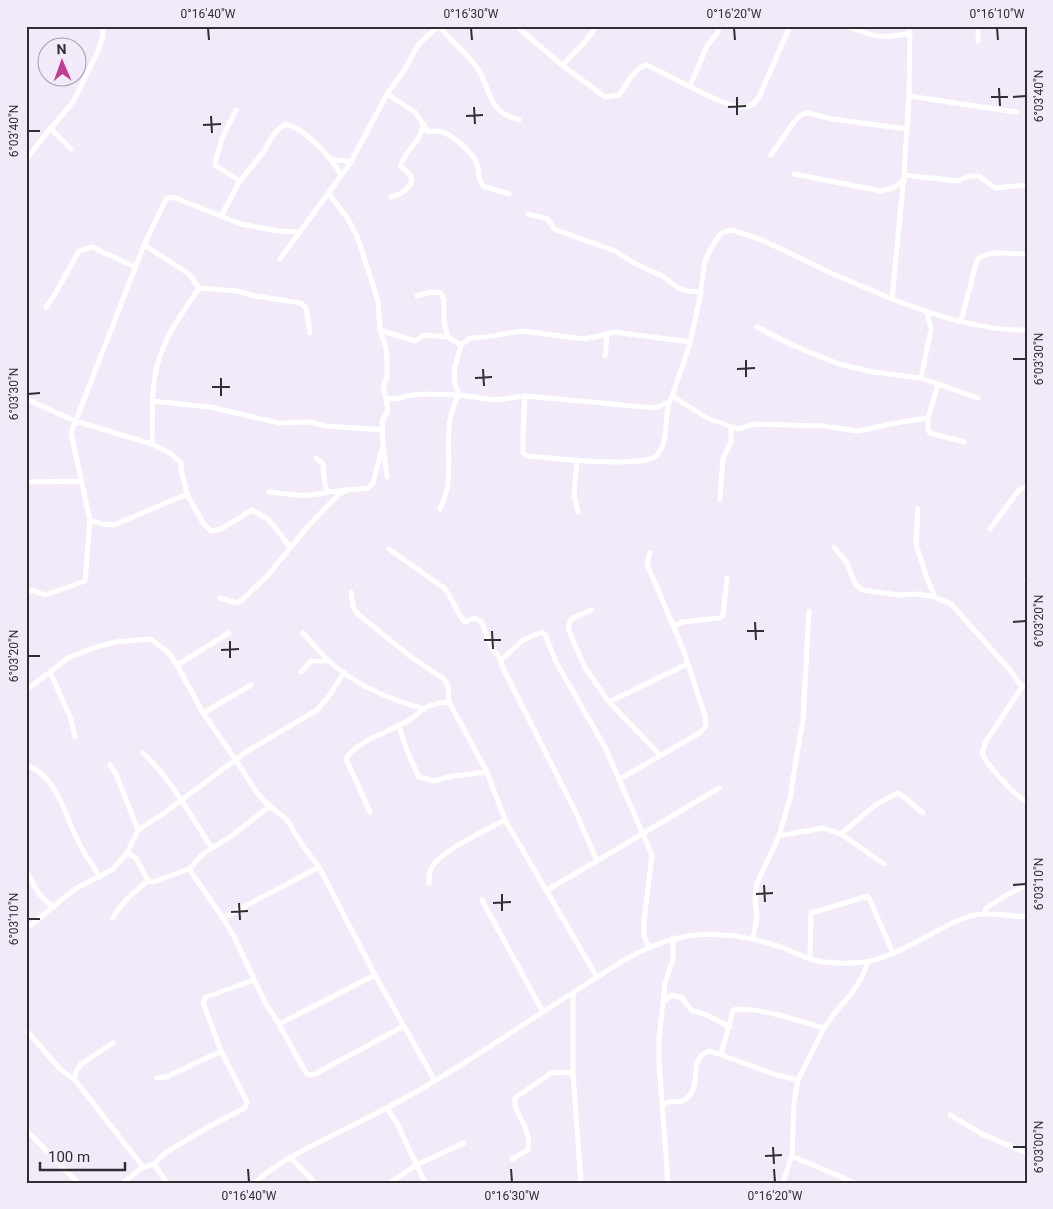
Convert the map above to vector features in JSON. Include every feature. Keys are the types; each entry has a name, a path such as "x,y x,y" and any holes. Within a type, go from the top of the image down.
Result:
{"street":[{"path":"26,160 76,96 99,49 103,35 102,26"},
{"path":"280,259 350,162 387,94 403,72 419,44 438,26 475,64 499,111 506,117 519,120"},
{"path":"516,26 562,65 605,97 619,94 636,71 646,65 728,104 747,107 753,105 759,97 790,26"},
{"path":"562,65 584,43 596,26"},
{"path":"690,86 708,46 718,33 720,26"},
{"path":"848,26 867,34 883,37 894,37 910,33"},
{"path":"892,299 904,178 909,96 910,26"},
{"path":"978,26 978,41"},
{"path":"387,94 416,112 428,132 441,131 455,139 469,152 477,162 480,181 483,186 509,194"},
{"path":"909,96 1016,112"},
{"path":"236,110 222,138 215,163 216,166 240,181"},
{"path":"771,155 794,122 801,115 808,113 833,119 907,129"},
{"path":"221,216 240,181 262,154 272,136 280,127 286,124 294,126 332,159 341,175"},
{"path":"391,197 400,194 408,188 411,181 410,175 400,166 418,139 424,124"},
{"path":"50,128 71,149"},
{"path":"332,159 350,162"},
{"path":"794,174 881,191 893,188 904,178 958,181 970,176 979,176 995,188 1027,184"},
{"path":"328,194 348,219 364,252 378,302 380,330 386,348 387,359 387,377 383,386 388,411 382,421 387,477"},
{"path":"26,591 32,590 45,595 85,582 90,520 71,433 135,267 166,199 173,197 241,224 278,231 300,232"},
{"path":"528,214 548,219 554,229 615,251 634,263 662,276 680,289 701,292"},
{"path":"526,396 523,432 524,454 528,456 639,462 650,460 658,455 663,442 668,402 672,396 690,342 701,292 705,261 710,248 721,233 731,230 760,239 830,273 892,299 927,311 961,321 1027,330"},
{"path":"144,245 189,274 199,288 237,291 301,304 306,308 310,333"},
{"path":"46,307 79,251 92,247 135,267"},
{"path":"961,321 976,260 980,256 988,254 1027,254"},
{"path":"152,444 152,401 154,380 160,355 174,324 199,288"},
{"path":"417,296 430,292 441,293 444,300 444,322 448,337"},
{"path":"921,378 931,329 927,311"},
{"path":"757,327 792,345 839,364 874,372 921,378 978,398"},
{"path":"380,330 415,341 424,335 448,337 461,344"},
{"path":"459,395 454,380 455,366 461,344 470,338 522,331 585,339 607,334 626,333 657,339 690,342"},
{"path":"605,356 607,334"},
{"path":"938,385 928,418 927,428 930,433 964,442"},
{"path":"386,398 396,399 422,394 459,395 495,400 526,396 656,408 668,402"},
{"path":"440,509 448,483 449,432 454,403 459,395"},
{"path":"672,396 707,418 738,429 755,424 824,426 858,431 928,418"},
{"path":"26,399 75,421 152,444 171,454 181,463 187,494 203,523 211,532 221,529 252,510 269,520 290,547"},
{"path":"152,401 210,407 279,423 310,422 325,426 383,430"},
{"path":"720,499 723,458 731,442 731,427"},
{"path":"269,492 307,496 368,488 373,483 383,445"},
{"path":"316,458 323,464 328,492"},
{"path":"577,460 574,494 578,512"},
{"path":"26,482 80,481"},
{"path":"990,529 1019,490 1027,486"},
{"path":"220,598 237,603 242,600 268,575 290,547 338,495 347,490"},
{"path":"90,520 114,525 187,494"},
{"path":"918,509 916,544 935,597"},
{"path":"834,547 847,564 855,584 862,590 898,595 917,594 935,597 951,604 1024,685 985,743 982,754 997,774 1027,802"},
{"path":"389,549 444,588 465,622 475,618 482,622 491,647 502,660 502,666 578,817 597,861"},
{"path":"620,779 701,732 706,726 705,716 674,626 647,564 650,553"},
{"path":"674,626 682,622 720,618 723,614 726,578"},
{"path":"351,592 353,606 358,614 411,657 444,679 448,686 449,702 487,772 505,820 597,976"},
{"path":"591,610 571,619 568,628 584,666 609,702 660,755"},
{"path":"753,939 757,916 754,899 757,883 779,836 790,798 803,720 810,610"},
{"path":"502,660 524,640 542,632 545,634 556,662 596,729 620,779 652,855 644,922 644,936 649,947"},
{"path":"177,665 229,633"},
{"path":"303,633 330,662 344,672 372,689 405,704 424,708"},
{"path":"26,690 68,658 99,646 150,639 168,652 203,713 255,790 287,820 319,867 375,974 435,1081"},
{"path":"301,672 311,661 330,662"},
{"path":"609,702 687,664"},
{"path":"50,672 71,719 75,737"},
{"path":"26,930 74,890 113,869 127,853 138,830 168,811 180,800 264,740 317,710 330,696 344,672"},
{"path":"203,713 251,684"},
{"path":"370,812 346,759 349,753 411,719 424,708 449,702"},
{"path":"399,726 407,751 419,778 434,781 453,776 487,772"},
{"path":"143,753 157,767 212,848"},
{"path":"110,765 116,774 138,830"},
{"path":"26,769 31,767 38,771 60,796 78,840 100,877"},
{"path":"547,890 719,788"},
{"path":"841,834 874,806 897,793 923,813"},
{"path":"113,918 118,908 128,897 148,881 153,882 189,870 203,854 230,837 270,806"},
{"path":"429,882 429,873 432,866 438,861 454,849 505,820"},
{"path":"779,836 823,828 841,834 884,864"},
{"path":"127,853 136,858 148,881"},
{"path":"223,918 319,867"},
{"path":"26,869 44,901 54,907"},
{"path":"189,870 234,937 266,1004 306,1073 310,1075 315,1074 404,1026"},
{"path":"985,915 988,906 1027,885"},
{"path":"810,959 810,912 868,896 893,953"},
{"path":"482,900 543,1012"},
{"path":"254,1183 266,1172 290,1157 387,1108 435,1081 574,993 597,976 649,947 673,938 692,935 722,935 753,939 779,946 810,959 847,964 868,962 893,953 967,917 985,915 1027,917"},
{"path":"668,1183 659,1040 662,1002 672,959 673,938"},
{"path":"785,1183 784,1179 792,1156 794,1102 798,1080 824,1028 836,1010 851,994 862,977 868,962"},
{"path":"279,1024 375,974"},
{"path":"123,1183 143,1167 154,1164 164,1153 245,1108 247,1102 222,1051 203,1002 204,999 254,980"},
{"path":"574,993 573,1074 581,1183"},
{"path":"662,1002 672,994 682,998 691,1010 707,1015 730,1027"},
{"path":"721,1054 733,1011 736,1009 781,1015 824,1028"},
{"path":"26,1030 43,1047 60,1069 75,1080 143,1167"},
{"path":"75,1080 76,1072 81,1064 113,1042"},
{"path":"157,1078 167,1077 222,1051"},
{"path":"662,1106 668,1102 680,1102 690,1095 693,1090 696,1066 701,1054 710,1051 777,1075 798,1080"},
{"path":"512,1159 528,1150 529,1141 528,1133 514,1106 515,1098 551,1073 564,1072 573,1074"},
{"path":"387,1108 397,1123 425,1183"},
{"path":"950,1115 984,1135 1027,1153"},
{"path":"26,1130 78,1183"},
{"path":"390,1183 416,1165 464,1144"},
{"path":"792,1156 855,1183"},
{"path":"290,1157 315,1183"},
{"path":"154,1164 167,1183"},
{"path":"1025,1183 1027,1177"}]}
